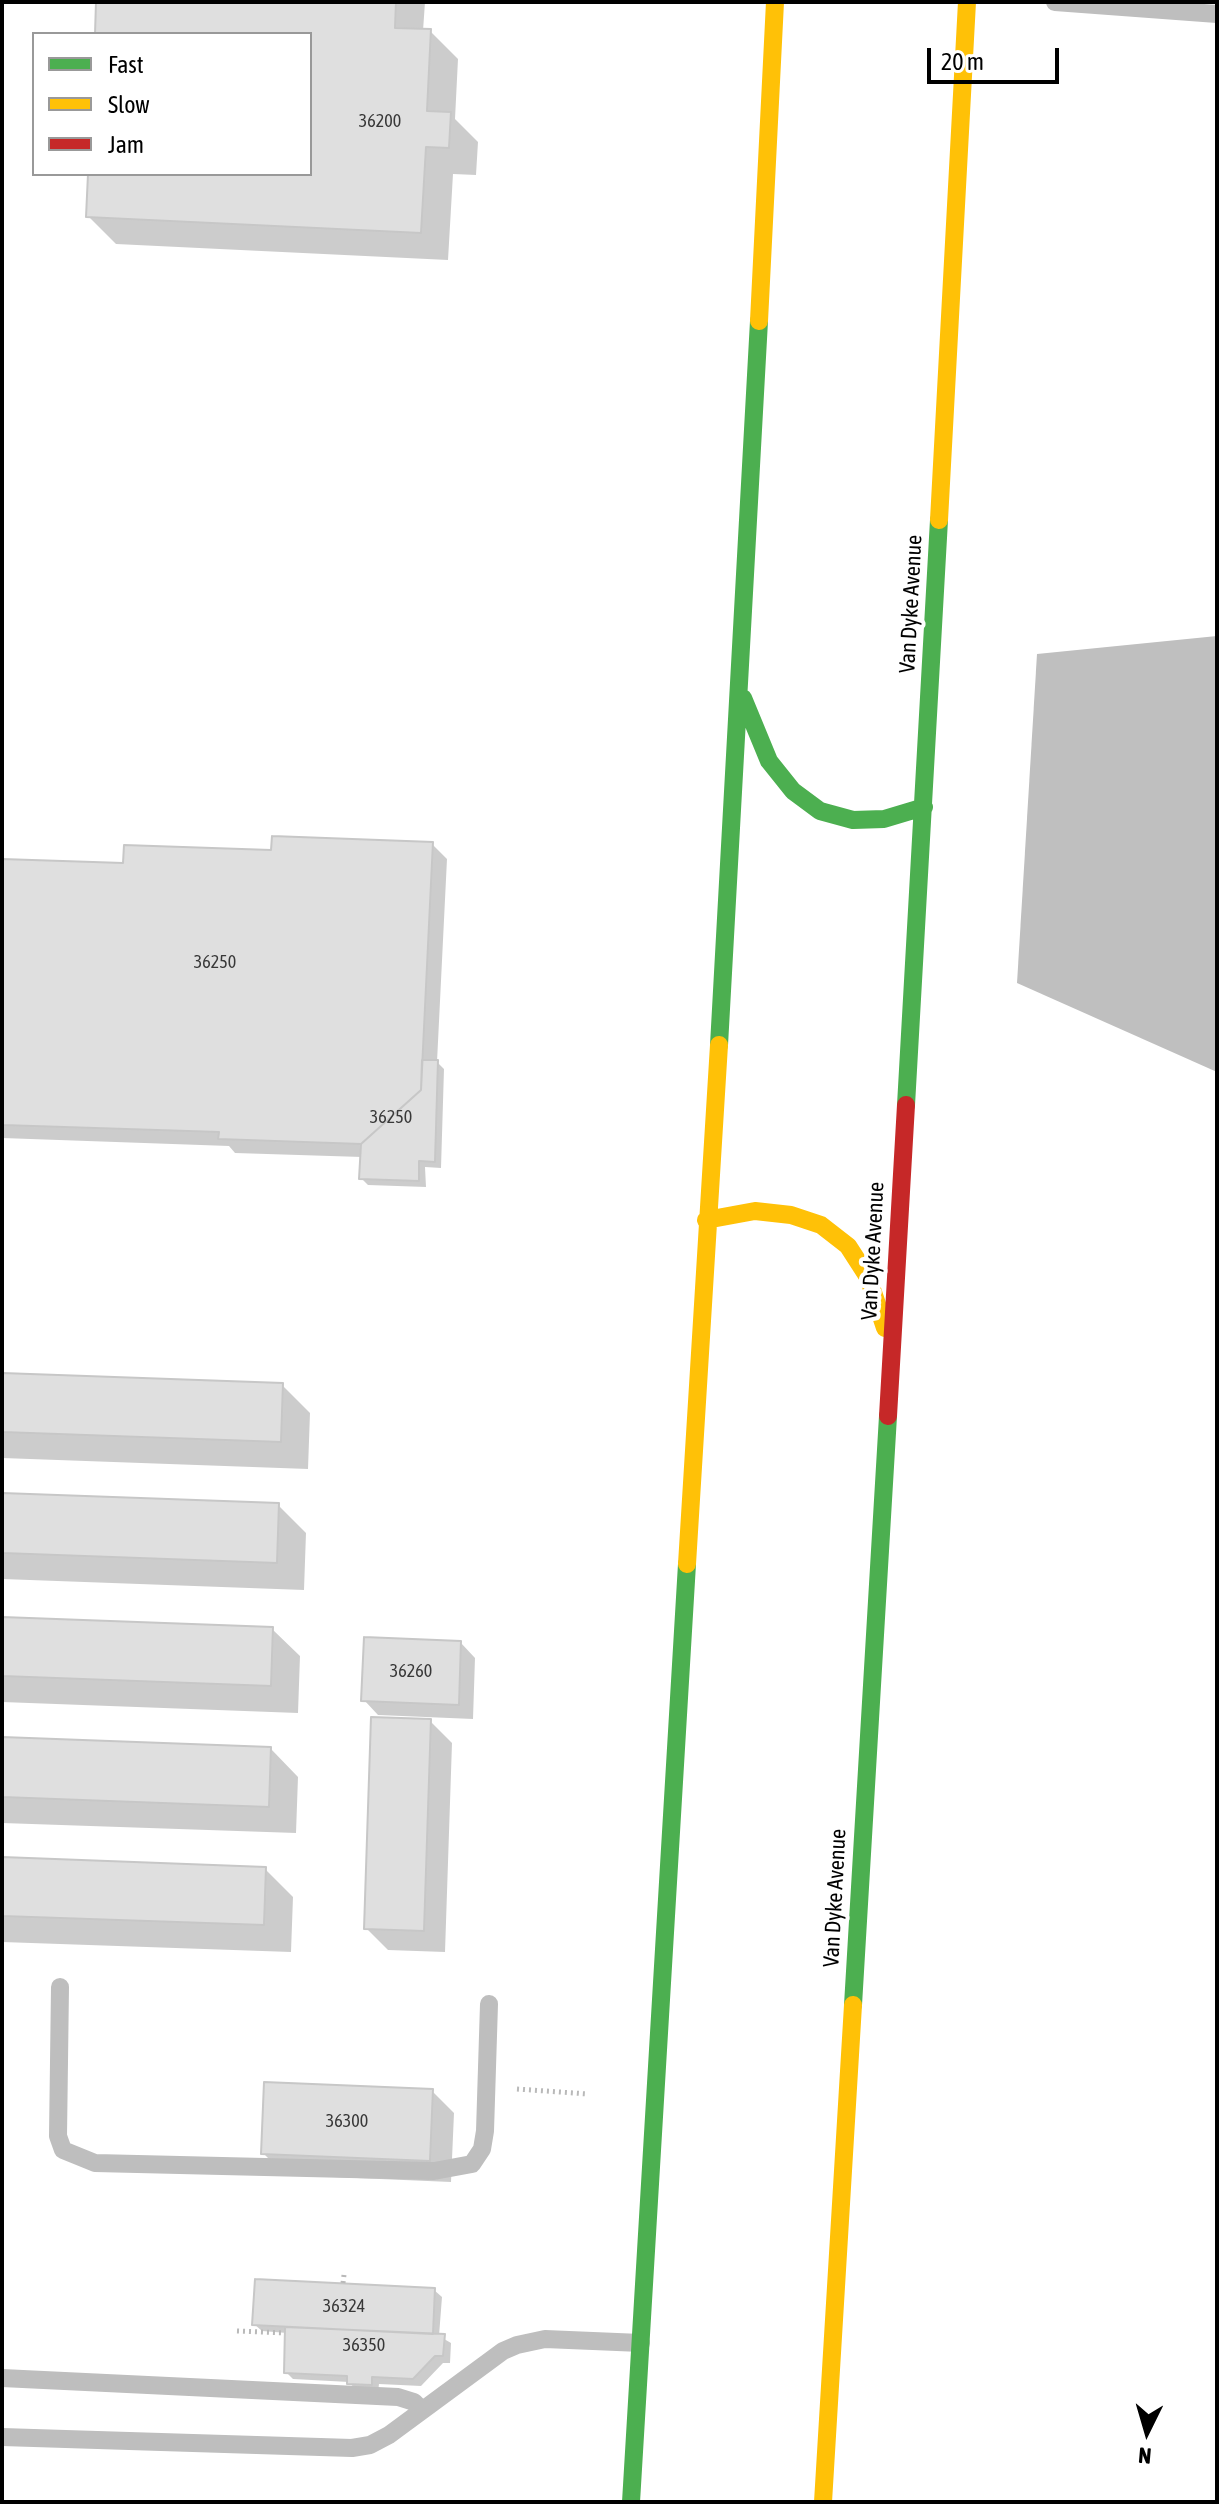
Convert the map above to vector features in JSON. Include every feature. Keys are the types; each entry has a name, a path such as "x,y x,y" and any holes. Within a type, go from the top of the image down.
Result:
{"main road":[{"path":"631,2502 740,689 775,2"},
{"name":"Van Dyke Avenue","path":"823,2502 924,807 967,2"},
{"path":"740,689 769,761 793,791 820,811 853,820 884,819 924,807"},
{"path":"706,1220 755,1211 791,1215 821,1225 848,1246 868,1277 891,1349"}],"lane":[{"path":"1055,2 1217,14"},
{"path":"60,1987 58,2136 63,2150 95,2163 434,2171 472,2164 482,2149 485,2131 489,2004"},
{"path":"2,2437 352,2448 370,2445 503,2351 517,2345 545,2339 641,2343"},
{"path":"2,2378 398,2397 414,2402 422,2410"}],"path":[{"path":"508,2089 588,2094"},
{"path":"343,2283 344,2275"},
{"path":"237,2331 260,2329 285,2333"}],"shaded area":[{"path":"1217,636 1217,1072 1017,983 1037,654"}],"building":[{"path":"96,2 396,2 395,28 431,29 427,111 451,112 449,148 426,147 421,233 86,217 88,176 312,176 312,32 95,32"},
{"path":"272,836 433,842 421,1090 361,1144 218,1139 219,1132 2,1125 2,859 123,863 124,845 271,850"},
{"path":"422,1060 438,1060 435,1162 419,1161 419,1181 359,1179 361,1144 421,1090"},
{"path":"2,1373 283,1383 281,1442 2,1432"},
{"path":"2,1493 279,1503 277,1563 2,1553"},
{"path":"2,1617 273,1627 271,1686 2,1676"},
{"path":"364,1637 461,1641 459,1705 361,1701"},
{"path":"371,1717 431,1719 424,1931 364,1929"},
{"path":"2,1737 271,1747 269,1807 2,1797"},
{"path":"2,1857 266,1867 264,1925 2,1916"},
{"path":"264,2082 433,2089 430,2161 261,2154"},
{"path":"255,2279 435,2288 433,2334 252,2325"},
{"path":"285,2327 445,2334 443,2356 435,2356 413,2379 372,2377 372,2385 347,2384 347,2376 284,2373"}],"traffic: fast":[{"path":"719,1045 759,321"},
{"path":"906,1105 939,520"},
{"path":"743,698 769,761 793,791 820,811 853,820 884,819 924,807"},
{"path":"853,2005 888,1416"},
{"path":"631,2502 687,1564"}],"traffic: slow":[{"path":"759,321 775,2"},
{"path":"939,520 967,2"},
{"path":"687,1564 719,1045"},
{"path":"706,1220 755,1211 791,1215 821,1225 848,1246 868,1277 885,1328"},
{"path":"823,2502 853,2005"}],"traffic: jam":[{"path":"888,1416 906,1105"}]}
